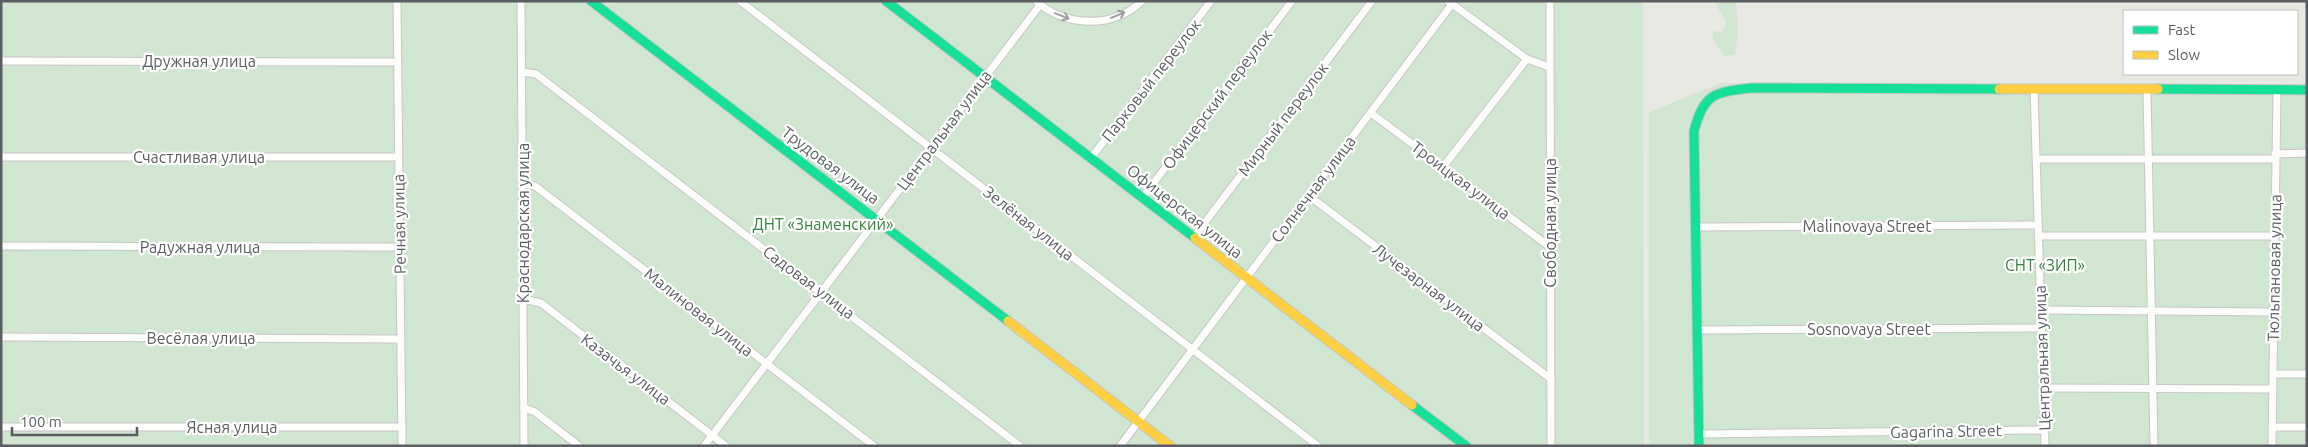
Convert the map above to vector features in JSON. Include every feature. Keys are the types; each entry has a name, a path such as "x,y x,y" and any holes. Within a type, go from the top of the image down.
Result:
{"street":[{"name":"Речная улица","path":"397,1 396,62 402,446"},
{"name":"Краснодарская улица","path":"521,1 524,446"},
{"name":"Трудовая улица","path":"592,1 1170,446"},
{"name":"Зелёная улица","path":"740,1 1318,446"},
{"name":"Центральная улица","path":"704,446 876,218 933,148 1038,3 1069,19 1092,22 1115,18 1136,7 1142,1"},
{"name":"Парковый переулок","path":"1091,158 1211,1"},
{"name":"Офицерский переулок","path":"1142,197 1292,1"},
{"name":"Мирный переулок","path":"1194,237 1372,1"},
{"name":"Свободная улица","path":"1550,1 1551,446"},
{"name":"Офицерская улица","path":"892,3 1466,446"},
{"path":"1450,3 1527,59 1549,68"},
{"name":"Солнечная улица","path":"1120,446 1371,113 1450,3"},
{"path":"1443,167 1527,59"},
{"name":"Дружная улица","path":"1,61 396,62"},
{"name":"Садовая улица","path":"522,72 536,74 1020,446"},
{"path":"1699,446 1694,131 1700,106 1717,91 1752,88 2307,90"},
{"name":"Центральная улица","path":"2034,90 2038,159 2038,236 2045,446"},
{"path":"2147,90 2154,446"},
{"name":"Тюльпановая улица","path":"2272,446 2277,90"},
{"name":"Троицкая улица","path":"1371,113 1550,247"},
{"path":"2038,159 2149,159 2307,154"},
{"name":"Счастливая улица","path":"1,157 398,157"},
{"name":"Малиновая улица","path":"522,184 535,186 874,446"},
{"name":"Лучезарная улица","path":"1308,195 1551,379"},
{"name":"Malinovaya Street","path":"1696,227 2038,225"},
{"path":"2038,236 2274,236"},
{"name":"Радужная улица","path":"1,246 399,247"},
{"name":"Казачья улица","path":"523,299 541,303 726,446"},
{"path":"2040,310 2274,312"},
{"name":"Sosnovaya Street","path":"1697,330 2041,328"},
{"name":"Весёлая улица","path":"1,337 401,339"},
{"path":"2273,374 2307,374"},
{"path":"2043,388 2273,389"},
{"path":"524,408 535,412 579,446"},
{"name":"Ясная улица","path":"1,426 402,427"},
{"path":"2272,427 2307,427"},
{"name":"Gagarina Street","path":"1699,434 2044,430"}],"green space":[{"name":"ДНТ «Знаменский»","path":"1,1 1643,1 1644,446 1,446"},
{"path":"1714,1 1736,1 1738,33 1735,55 1724,56 1713,40 1713,30 1722,33 1726,22"},
{"name":"СНТ «ЗИП»","path":"1721,83 2307,85 2307,446 1649,446 1649,112"}],"traffic: fast":[{"path":"591,1 1008,321"},
{"path":"886,1 1195,238"},
{"path":"1699,446 1694,131 1702,109 1707,102 1720,93 1752,88 1999,89"},
{"path":"2158,89 2307,90"},
{"path":"1412,405 1466,446"}],"traffic: slow":[{"path":"1999,89 2158,89"},
{"path":"1195,238 1412,405"},
{"path":"1008,321 1170,446"}]}
